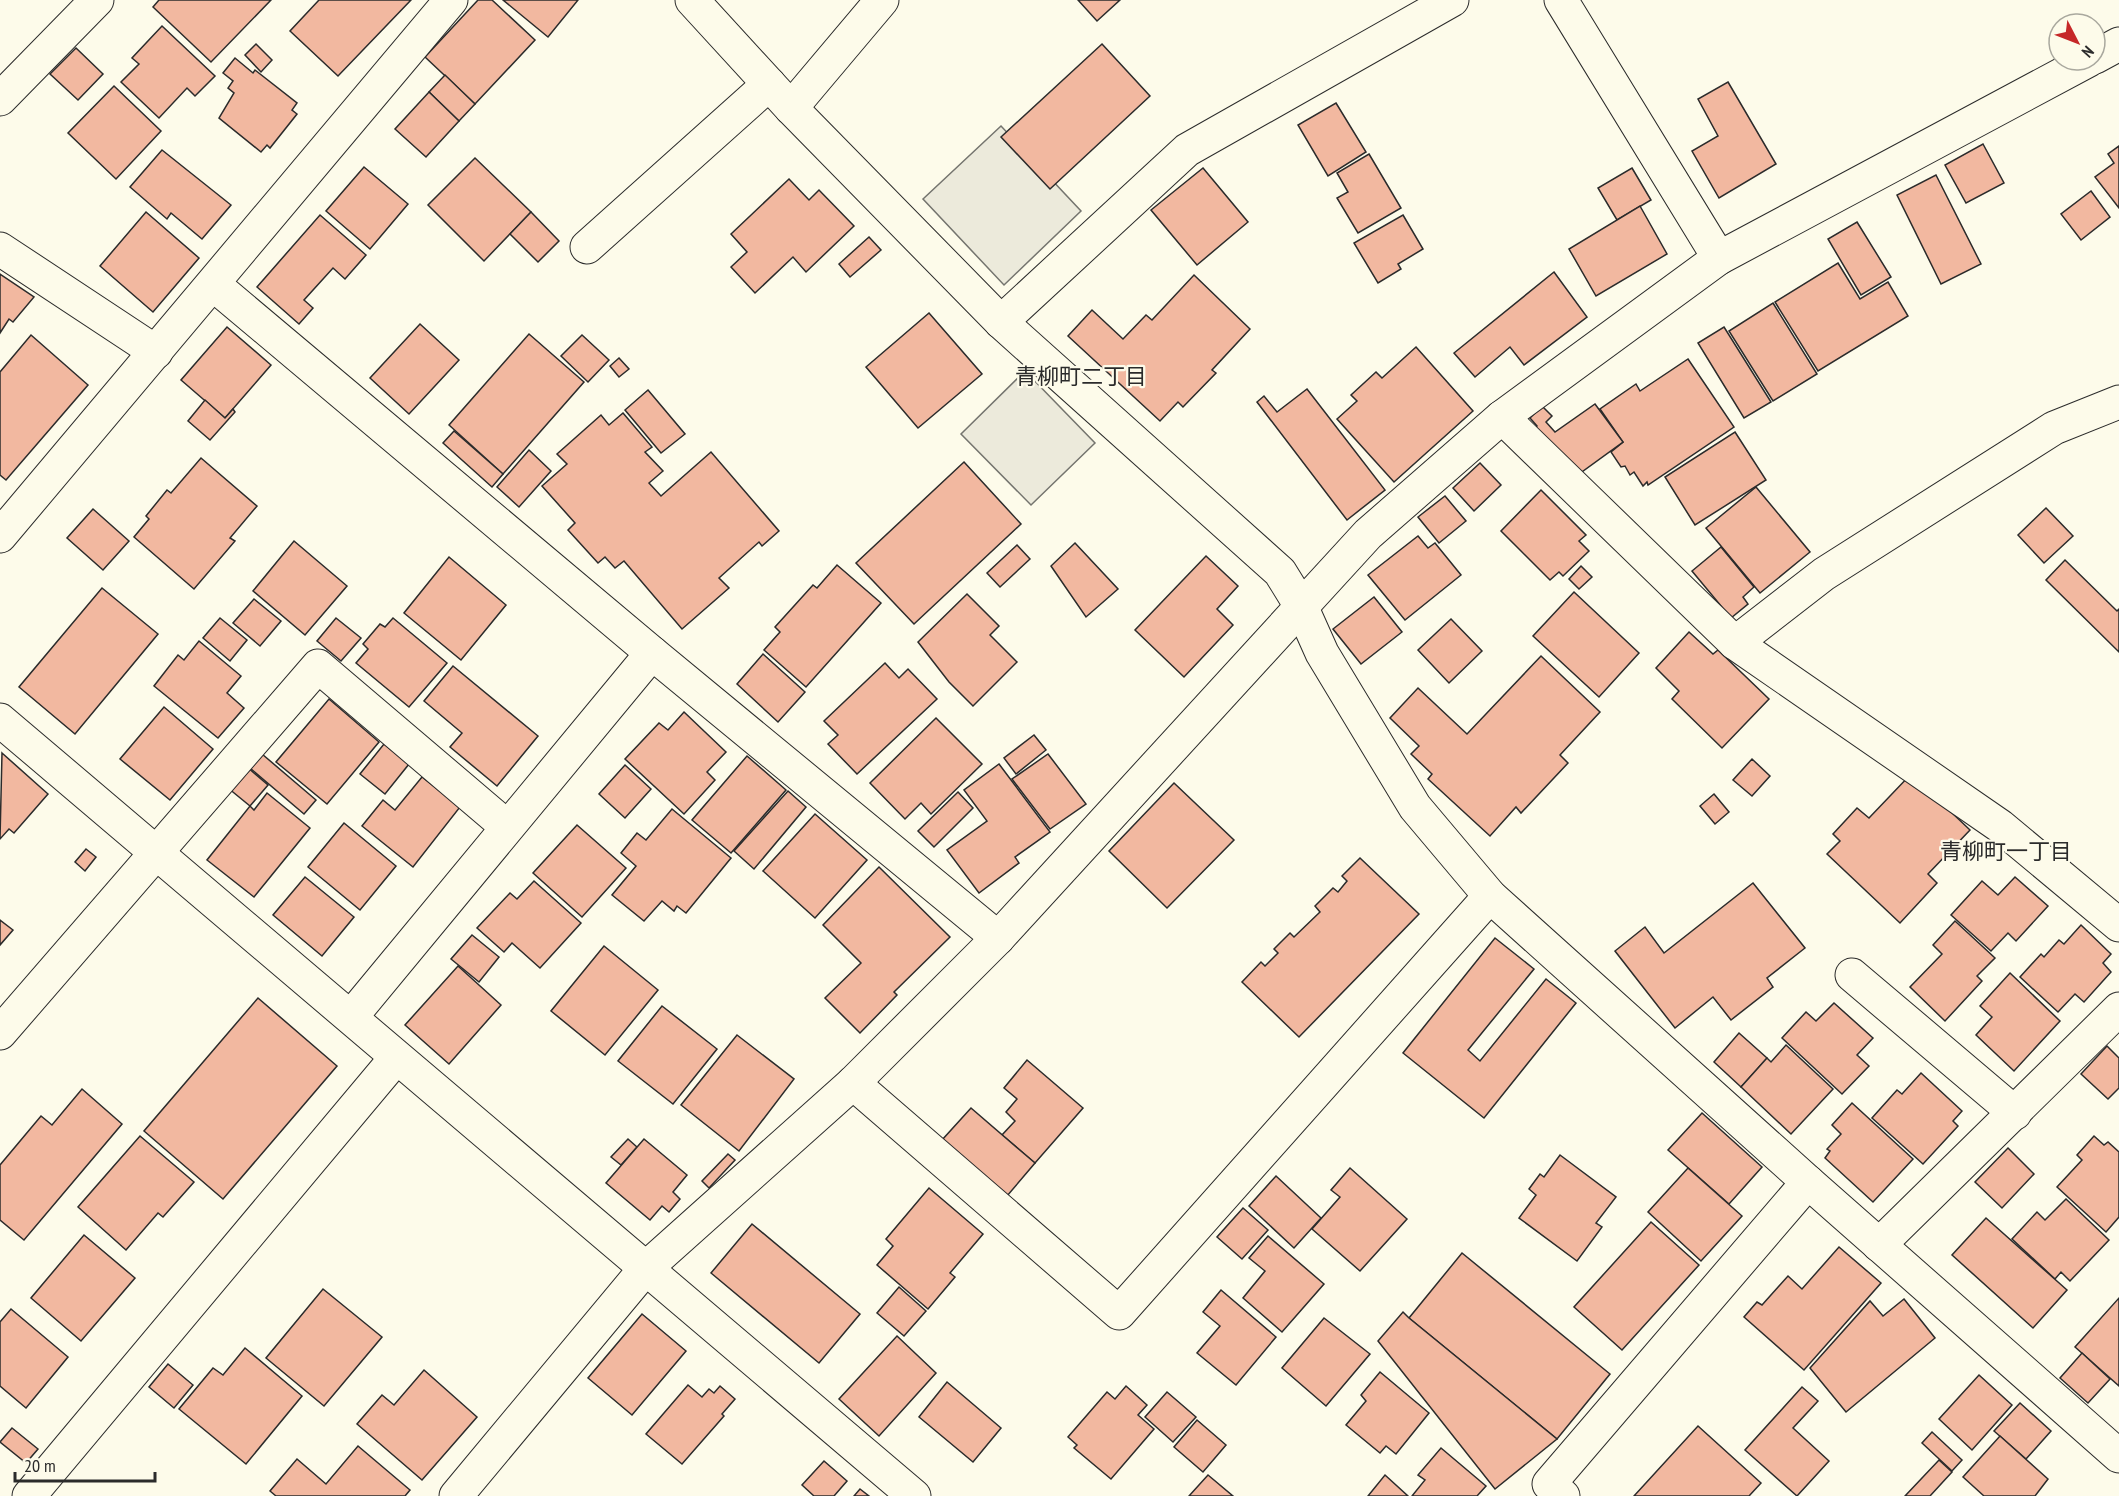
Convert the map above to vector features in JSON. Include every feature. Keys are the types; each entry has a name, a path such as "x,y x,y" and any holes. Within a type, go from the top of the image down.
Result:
{"street":[{"path":"0,99 97,0"},
{"path":"0,536 451,0"},
{"path":"692,0 791,108 1001,322 1280,572 1301,606 1322,653 1415,807 1490,896 1808,1182 2119,1456"},
{"path":"791,108 882,0"},
{"path":"1001,322 1187,150 1452,0"},
{"path":"1561,0 1719,258"},
{"path":"456,1496 645,1269 853,1083 998,938 1368,534 1502,417 1719,258 2067,72"},
{"path":"587,247 769,84"},
{"path":"0,249 156,352"},
{"path":"213,284 652,653 998,938"},
{"path":"1735,643 1824,574 2054,428 2119,402"},
{"path":"1502,417 1735,643 2000,826 2119,925"},
{"path":"351,1017 506,826 652,653"},
{"path":"0,1033 156,850 318,666 506,826"},
{"path":"0,720 156,850 396,1058 914,1496"},
{"path":"853,1083 1119,1313 1490,896"},
{"path":"1852,975 2015,1113"},
{"path":"1880,1245 2119,1010"},
{"path":"29,1496 396,1058"},
{"path":"1563,1496 1549,1484 1808,1182"}],"shaded area":[{"path":"1001,126 1081,211 1004,285 923,199"},
{"path":"1025,371 1095,443 1031,505 961,434"}],"building":[{"path":"159,0 271,0 211,62 153,7"},
{"path":"319,0 411,0 338,76 290,31"},
{"path":"478,0 492,0 535,40 475,104 425,57"},
{"path":"503,0 578,0 548,37"},
{"path":"1078,0 1120,0 1097,21"},
{"path":"162,26 215,76 195,96 187,88 159,118 121,82 139,64 132,58"},
{"path":"256,44 272,60 261,72 245,55"},
{"path":"1102,44 1150,96 1050,189 1001,137"},
{"path":"76,48 103,74 78,100 50,74"},
{"path":"235,58 253,73 255,70 297,103 292,110 297,114 270,148 267,145 261,152 219,118 234,93 228,88 233,81 223,73"},
{"path":"445,75 475,104 459,121 429,92"},
{"path":"1728,82 1776,164 1719,198 1692,151 1718,136 1698,99"},
{"path":"114,86 161,131 116,179 68,133"},
{"path":"429,92 459,121 426,157 395,129"},
{"path":"1336,103 1366,152 1328,176 1298,125"},
{"path":"1983,144 2004,183 1966,203 1945,165"},
{"path":"2119,146 2119,208 2095,177 2114,163 2108,154"},
{"path":"162,150 231,205 202,239 171,213 167,219 130,187"},
{"path":"1369,154 1401,208 1358,233 1337,198 1348,192 1337,173"},
{"path":"475,158 531,212 484,261 428,205"},
{"path":"364,167 408,204 370,249 326,211"},
{"path":"1203,168 1248,222 1197,265 1151,210"},
{"path":"1632,168 1651,200 1617,220 1598,188"},
{"path":"1936,175 1981,264 1941,284 1897,195"},
{"path":"789,179 809,200 819,190 854,226 806,272 793,257 755,293 731,267 747,252 731,234"},
{"path":"2091,191 2110,217 2081,240 2061,214"},
{"path":"1640,206 1667,254 1596,296 1569,249"},
{"path":"146,212 199,258 153,312 100,266"},
{"path":"531,212 559,241 538,262 510,234"},
{"path":"320,215 366,255 345,279 333,268 304,300 313,308 299,324 257,287"},
{"path":"1403,215 1423,249 1398,264 1401,269 1378,283 1354,243"},
{"path":"1857,222 1891,277 1861,295 1828,239"},
{"path":"869,237 881,250 850,277 839,264"},
{"path":"1838,263 1860,299 1888,282 1908,316 1818,371 1775,302"},
{"path":"1554,272 1587,317 1524,365 1510,347 1475,377 1454,353"},
{"path":"0,274 34,297 13,322 9,319 0,333"},
{"path":"1194,275 1250,329 1212,370 1216,373 1183,407 1178,402 1160,421 1068,336 1092,310 1123,339 1146,315 1152,320"},
{"path":"1773,303 1817,374 1773,401 1729,331"},
{"path":"929,313 982,374 918,428 866,367"},
{"path":"420,324 459,360 409,414 370,378"},
{"path":"227,327 271,365 225,418 181,380"},
{"path":"1724,327 1771,402 1744,418 1698,343"},
{"path":"529,334 584,382 503,474 449,425"},
{"path":"31,335 88,385 6,480 0,475 0,372"},
{"path":"582,335 609,360 588,382 561,356"},
{"path":"1416,347 1473,411 1394,482 1337,419 1357,401 1351,395 1376,372 1382,378"},
{"path":"619,358 629,369 619,377 610,366"},
{"path":"1688,359 1734,427 1648,485 1647,482 1643,486 1634,472 1630,475 1625,466 1621,467 1611,452 1623,442 1600,409 1636,384 1640,391"},
{"path":"1307,389 1385,490 1347,520 1257,402 1264,396 1277,412"},
{"path":"648,390 685,434 661,453 625,410"},
{"path":"205,400 225,418 233,409 235,412 210,440 188,421"},
{"path":"1595,404 1623,442 1579,474 1534,429 1537,426 1530,418 1542,406 1552,416 1546,422 1555,432"},
{"path":"623,413 652,447 645,452 663,471 649,483 661,496 711,452 779,531 762,546 759,542 719,578 729,588 682,629 624,561 615,568 605,557 598,563 568,530 575,523 542,486 567,464 557,454 601,415 609,425"},
{"path":"454,431 503,474 492,487 443,443"},
{"path":"1735,432 1766,480 1695,525 1665,477"},
{"path":"529,450 551,471 519,507 497,487"},
{"path":"201,458 257,506 230,538 235,541 194,589 134,537 149,519 146,516 167,490 171,493"},
{"path":"964,462 1021,524 914,624 856,563"},
{"path":"1480,463 1501,485 1474,511 1453,488"},
{"path":"1756,487 1810,552 1760,593 1706,528"},
{"path":"1541,490 1586,535 1579,541 1589,551 1563,576 1559,572 1550,580 1501,531"},
{"path":"1445,496 1466,521 1439,543 1418,517"},
{"path":"2046,508 2073,536 2044,563 2018,535"},
{"path":"93,509 129,541 103,570 67,538"},
{"path":"1418,536 1428,548 1435,543 1461,575 1405,620 1368,575"},
{"path":"294,541 347,586 305,635 253,591"},
{"path":"1075,543 1118,589 1086,617 1051,566"},
{"path":"1017,545 1030,559 1000,587 987,573"},
{"path":"1721,547 1754,587 1743,597 1748,604 1731,618 1692,571"},
{"path":"1206,556 1238,586 1217,609 1233,625 1184,677 1135,630"},
{"path":"449,557 506,605 461,660 404,613"},
{"path":"2065,560 2117,611 2119,609 2119,652 2046,580"},
{"path":"837,565 881,603 806,687 764,650 780,632 775,627 813,585 817,588"},
{"path":"1581,566 1592,577 1579,589 1569,579"},
{"path":"102,588 158,634 75,734 19,687"},
{"path":"1574,592 1639,653 1599,697 1533,636"},
{"path":"967,594 999,626 990,635 1017,662 973,706 949,682 918,642"},
{"path":"1374,597 1402,632 1361,664 1333,629"},
{"path":"254,599 281,621 260,646 233,623"},
{"path":"220,618 247,640 230,661 203,638"},
{"path":"336,618 361,638 341,661 317,641"},
{"path":"393,618 447,663 409,707 356,663 368,649 363,644 380,624 385,627"},
{"path":"1451,619 1482,651 1449,683 1418,650"},
{"path":"1689,632 1713,654 1718,650 1769,699 1722,748 1672,699 1679,691 1656,668"},
{"path":"199,641 241,676 227,693 244,708 218,738 154,686 178,655 184,660"},
{"path":"763,654 805,692 778,722 737,684"},
{"path":"1541,656 1600,712 1560,755 1568,763 1521,813 1516,807 1490,836 1428,779 1432,774 1411,754 1419,746 1390,718 1418,688 1467,734"},
{"path":"885,663 899,678 908,669 937,699 857,774 828,744 838,735 824,721"},
{"path":"453,666 538,736 497,786 450,747 462,733 424,701"},
{"path":"329,699 379,742 327,804 276,762"},
{"path":"164,707 213,749 170,800 120,759"},
{"path":"684,712 726,752 707,772 715,780 684,814 625,759 659,723 668,730"},
{"path":"936,718 982,764 931,814 921,803 905,819 870,783"},
{"path":"1034,735 1046,750 1016,774 1004,758"},
{"path":"384,744 409,764 385,794 360,774"},
{"path":"2,753 48,794 14,833 9,829 0,839"},
{"path":"262,754 316,800 304,814 250,768"},
{"path":"1048,754 1086,804 1050,829 1012,779"},
{"path":"747,756 786,790 731,853 692,820"},
{"path":"1752,759 1770,776 1752,796 1733,780"},
{"path":"999,764 1050,832 1015,857 1019,863 979,893 947,850 987,821 964,790"},
{"path":"625,765 651,789 625,818 599,794"},
{"path":"246,766 268,785 250,806 228,788"},
{"path":"1911,774 1970,830 1928,874 1937,883 1900,923 1827,854 1840,841 1833,834 1857,808 1869,818"},
{"path":"422,777 460,807 413,867 362,826 383,800 395,810"},
{"path":"1174,783 1234,840 1167,908 1109,851"},
{"path":"788,791 806,807 754,869 734,851"},
{"path":"958,792 973,808 934,847 918,831"},
{"path":"267,793 310,828 254,897 207,860 250,806 254,810"},
{"path":"1714,794 1729,812 1715,824 1700,806"},
{"path":"672,809 731,858 686,913 677,906 674,911 662,901 644,921 612,895 636,866 621,853 637,833 646,840"},
{"path":"815,814 867,860 815,918 763,871"},
{"path":"344,823 396,866 360,910 308,867"},
{"path":"577,825 626,868 582,917 533,873"},
{"path":"86,849 96,857 85,871 75,862"},
{"path":"1360,858 1419,914 1299,1037 1242,982 1261,962 1265,966 1278,953 1274,949 1290,933 1294,937 1320,912 1315,906 1333,888 1338,892 1347,881 1342,876"},
{"path":"879,867 950,937 894,992 897,995 860,1033 825,998 861,963 823,925"},
{"path":"305,877 354,917 322,956 273,915"},
{"path":"2015,877 2048,906 2016,941 2008,933 1991,951 1951,915 1982,881 1998,895"},
{"path":"534,881 581,923 540,968 512,943 504,952 477,928 510,893 517,899"},
{"path":"1753,883 1805,948 1767,978 1773,987 1731,1020 1713,997 1675,1028 1615,951 1645,927 1664,953"},
{"path":"0,920 13,930 0,945"},
{"path":"1955,921 1995,958 1977,976 1982,981 1945,1021 1910,987 1942,954 1933,945"},
{"path":"2081,925 2111,954 2103,963 2111,972 2084,1002 2075,994 2058,1012 2020,977 2041,954 2044,957 2059,940 2064,944"},
{"path":"472,935 499,957 479,982 451,959"},
{"path":"1495,938 1534,969 1468,1050 1480,1061 1546,979 1576,1003 1484,1118 1403,1053"},
{"path":"604,946 658,990 605,1055 551,1011"},
{"path":"458,966 501,1005 449,1064 405,1025"},
{"path":"2010,973 2060,1021 2014,1071 1976,1035 1992,1017 1980,1006"},
{"path":"258,998 337,1066 223,1199 144,1131"},
{"path":"1834,1003 1873,1038 1857,1055 1869,1066 1842,1094 1782,1038 1806,1012 1816,1021"},
{"path":"662,1006 717,1049 673,1104 618,1061"},
{"path":"1739,1033 1767,1058 1741,1087 1714,1062"},
{"path":"737,1035 794,1079 739,1151 681,1105"},
{"path":"1786,1045 1833,1089 1791,1134 1741,1087 1767,1058 1771,1062"},
{"path":"2107,1046 2119,1058 2119,1088 2108,1099 2081,1074"},
{"path":"1027,1060 1083,1108 1035,1163 1002,1135 1015,1121 1006,1112 1017,1099 1004,1088"},
{"path":"1921,1073 1962,1111 1953,1121 1958,1126 1923,1164 1872,1118 1897,1090 1902,1094"},
{"path":"82,1089 122,1124 24,1240 0,1220 0,1165 41,1116 52,1125"},
{"path":"1852,1103 1913,1159 1873,1202 1825,1158 1830,1151 1827,1149 1841,1134 1832,1125"},
{"path":"971,1108 1035,1163 1007,1196 942,1140"},
{"path":"1702,1113 1762,1167 1729,1204 1668,1150"},
{"path":"140,1136 194,1182 163,1217 158,1213 126,1250 78,1207"},
{"path":"2094,1136 2104,1145 2108,1142 2119,1152 2119,1217 2106,1232 2057,1187 2082,1160 2077,1155"},
{"path":"628,1139 637,1147 621,1165 611,1157"},
{"path":"644,1139 687,1175 673,1192 680,1199 669,1212 662,1206 650,1220 606,1183"},
{"path":"2008,1148 2034,1174 2002,1208 1975,1182"},
{"path":"728,1154 735,1160 709,1188 702,1181"},
{"path":"1560,1155 1616,1197 1596,1223 1602,1227 1577,1261 1519,1218 1536,1195 1529,1189 1540,1174 1544,1177"},
{"path":"1350,1168 1407,1219 1360,1271 1312,1229 1340,1197 1331,1190"},
{"path":"1688,1168 1742,1216 1701,1261 1648,1212"},
{"path":"1276,1176 1321,1218 1294,1248 1249,1206"},
{"path":"929,1188 983,1234 950,1273 955,1277 928,1309 877,1265 893,1246 886,1239"},
{"path":"2066,1199 2109,1240 2070,1281 2061,1272 2055,1279 2012,1239 2037,1212 2045,1220"},
{"path":"1243,1208 1268,1230 1242,1259 1217,1237"},
{"path":"1986,1218 2067,1290 2033,1328 1952,1255"},
{"path":"1651,1222 1699,1265 1622,1350 1574,1307"},
{"path":"752,1224 860,1314 819,1363 711,1273"},
{"path":"84,1235 135,1278 81,1341 31,1298"},
{"path":"1268,1236 1324,1284 1282,1332 1243,1298 1265,1271 1249,1258"},
{"path":"1839,1247 1881,1283 1804,1370 1744,1317 1757,1302 1762,1305 1788,1276 1802,1289"},
{"path":"1462,1253 1610,1374 1557,1439 1409,1318"},
{"path":"899,1287 926,1311 904,1336 877,1313"},
{"path":"323,1289 382,1337 324,1406 266,1358"},
{"path":"1221,1290 1276,1337 1236,1385 1197,1353 1220,1326 1203,1312"},
{"path":"2119,1298 2119,1386 2075,1347"},
{"path":"1904,1299 1935,1338 1846,1412 1810,1368 1870,1301 1883,1316"},
{"path":"11,1309 68,1357 26,1408 0,1386 0,1322"},
{"path":"1403,1312 1557,1439 1495,1489 1378,1341"},
{"path":"642,1314 686,1351 632,1415 588,1378"},
{"path":"1324,1318 1370,1354 1326,1406 1282,1368"},
{"path":"897,1336 936,1373 879,1436 839,1399"},
{"path":"245,1348 302,1396 246,1464 179,1409 213,1368 223,1375"},
{"path":"2082,1353 2110,1379 2088,1403 2060,1378"},
{"path":"168,1364 193,1385 174,1408 149,1387"},
{"path":"424,1370 477,1417 422,1480 357,1424 382,1395 394,1405"},
{"path":"1380,1372 1429,1413 1396,1454 1386,1446 1380,1453 1346,1425 1366,1401 1361,1395"},
{"path":"1979,1375 2012,1405 1972,1450 1939,1419"},
{"path":"947,1382 1001,1428 973,1462 919,1417"},
{"path":"688,1385 702,1397 709,1389 714,1393 720,1386 735,1399 722,1414 724,1416 682,1464 646,1434"},
{"path":"1126,1386 1147,1405 1138,1415 1154,1429 1111,1479 1074,1448 1077,1445 1068,1437 1107,1392 1115,1399"},
{"path":"1802,1387 1818,1401 1793,1428 1829,1461 1797,1496 1745,1450"},
{"path":"1167,1392 1196,1417 1173,1442 1145,1417"},
{"path":"2020,1403 2051,1431 2026,1459 1994,1431"},
{"path":"1197,1420 1226,1445 1203,1472 1174,1447"},
{"path":"1698,1426 1761,1483 1749,1496 1634,1496"},
{"path":"12,1428 38,1449 26,1463 0,1442"},
{"path":"1932,1432 1962,1460 1952,1471 1922,1443"},
{"path":"2000,1436 2048,1479 2035,1496 1984,1496 1963,1477"},
{"path":"358,1446 410,1490 405,1496 276,1496 270,1491 297,1459 326,1484"},
{"path":"1441,1448 1486,1486 1477,1496 1412,1496 1425,1480 1418,1475"},
{"path":"1939,1460 1952,1472 1930,1496 1905,1496"},
{"path":"824,1461 847,1481 834,1496 814,1496 802,1485"},
{"path":"1208,1475 1233,1496 1189,1496"},
{"path":"1385,1475 1408,1496 1368,1496"},
{"path":"860,1489 869,1496 854,1496"}],"district":[{"name":"青柳町二丁目","path":"1081,376"},
{"name":"青柳町一丁目","path":"2006,851"}]}
